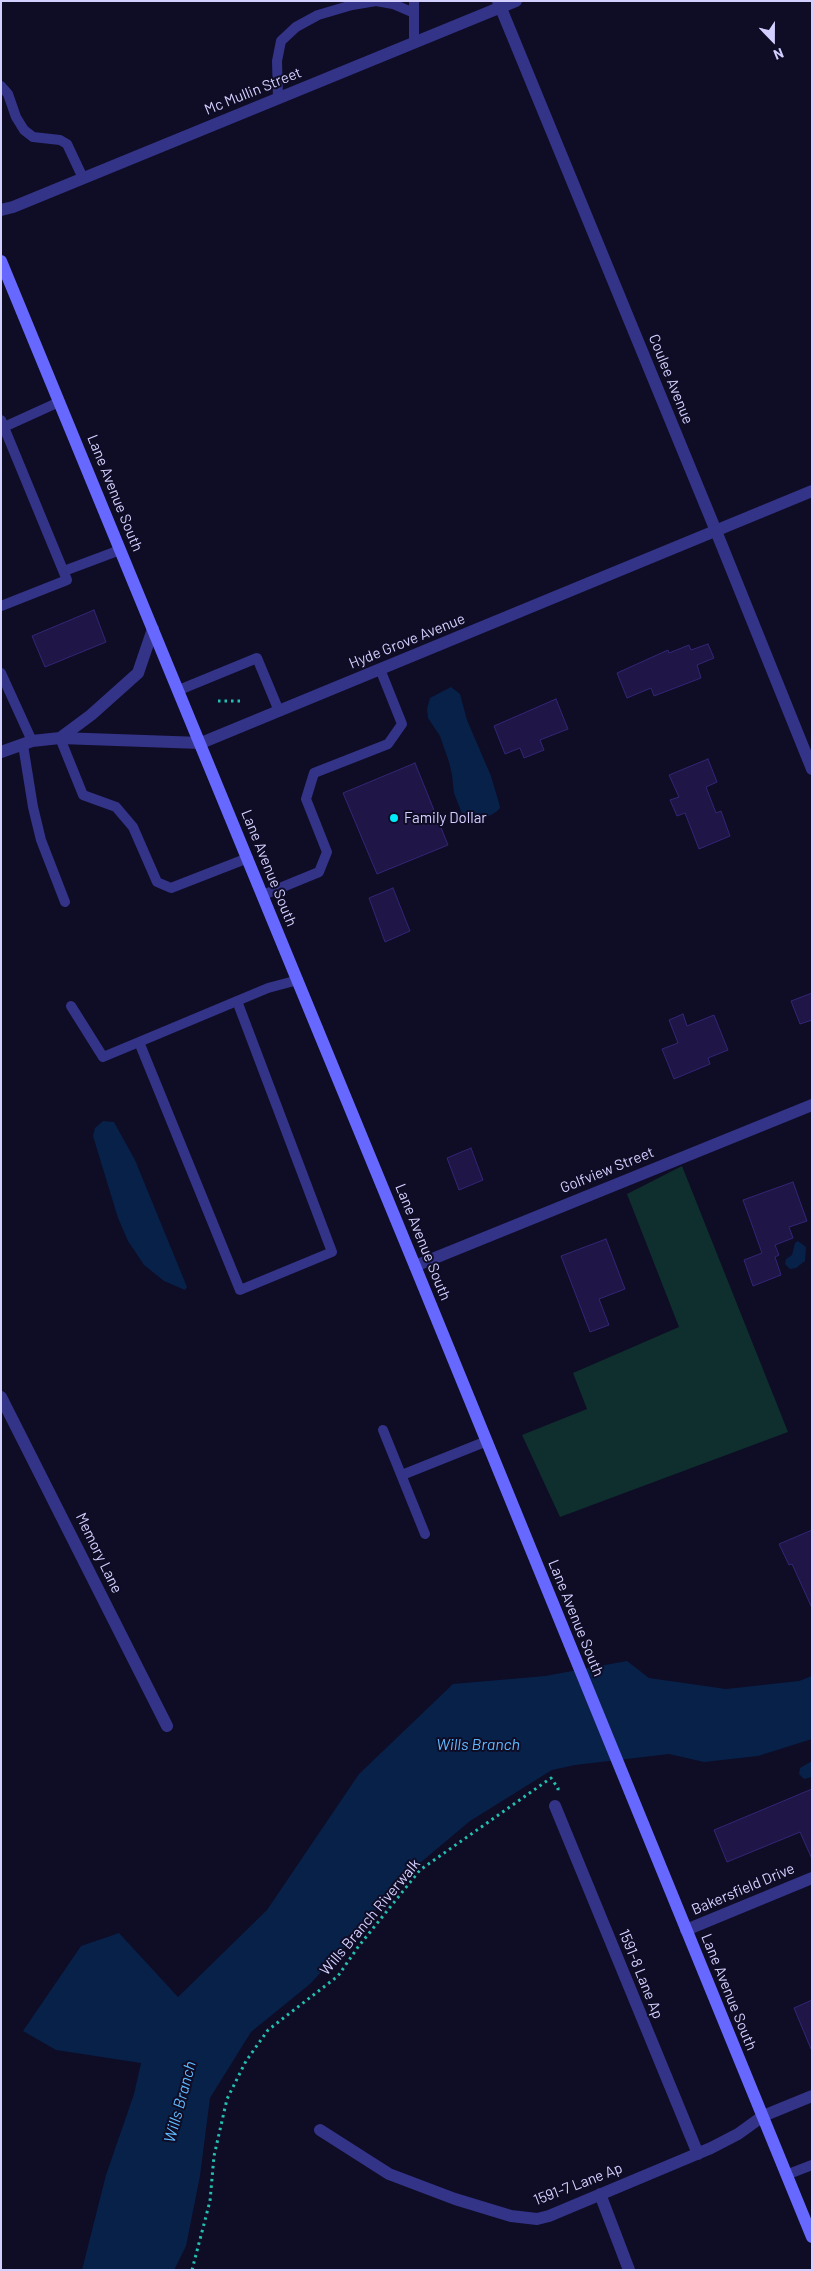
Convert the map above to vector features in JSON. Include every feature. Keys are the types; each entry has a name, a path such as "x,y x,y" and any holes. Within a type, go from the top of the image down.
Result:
{"main road":[{"name":"Lane Avenue South","path":"3,268 201,743 812,2237"}],"street":[{"name":"Mc Mullin Street","path":"1,210 414,43 499,4 516,1"},
{"name":"Coulee Avenue","path":"499,4 812,769"},
{"name":"Hyde Grove Avenue","path":"1,752 27,743 60,738 201,743 812,491"},
{"path":"60,738 92,715 138,673 153,629"},
{"name":"Golfview Street","path":"415,1266 812,1105"},
{"name":"Memory Lane","path":"1,1397 167,1726"},
{"name":"1591-8 Lane Ap","path":"555,1806 698,2154"},
{"name":"Bakersfield Drive","path":"686,1930 812,1878"},
{"name":"1591-7 Lane Ap","path":"320,2130 388,2174 455,2199 511,2216 537,2219 549,2216 698,2154 738,2134 763,2116 812,2096"},
{"path":"600,2194 629,2270"}],"lane":[{"path":"278,98 277,60 281,41 296,27 318,15 352,5 376,1 393,4 414,12"},
{"path":"414,1 414,43"},
{"path":"1,86 8,94 16,116 24,130 33,137 60,140 67,144 83,178"},
{"path":"1,606 68,580 3,424 60,402"},
{"path":"64,571 120,550"},
{"path":"179,690 257,658 279,711"},
{"path":"263,895 319,872 328,852 306,798 314,773 388,744 402,724 380,669"},
{"path":"1,673 27,743 33,807 41,840 64,902"},
{"path":"60,738 83,795 116,808 133,828 157,882 171,888 248,858"},
{"path":"71,1006 103,1057 237,1001 298,980"},
{"path":"139,1042 240,1290 332,1252 237,1001"},
{"path":"382,1430 425,1534"},
{"path":"402,1475 486,1442"},
{"path":"786,2175 812,2165"}],"path":[{"path":"218,701 244,701"},
{"name":"Wills Branch Riverwalk","path":"192,2270 210,2201 214,2156 227,2099 246,2061 268,2030 338,1976 358,1946 420,1870 551,1778 558,1788 555,1806"}],"green space":[{"path":"682,1166 788,1432 560,1517 522,1435 587,1409 573,1373 679,1327 627,1194"}],"water":[{"path":"451,687 460,694 467,720 491,776 499,803 500,808 496,812 482,820 468,822 462,814 454,793 449,762 440,736 428,718 427,709 430,698"},
{"path":"103,1121 114,1122 135,1160 187,1287 185,1290 164,1281 144,1265 128,1241 118,1218 93,1136 95,1128"},
{"path":"798,1241 806,1247 805,1261 796,1268 790,1269 785,1264 786,1259 792,1255 795,1243"},
{"name":"Wills Branch","path":"627,1661 649,1678 726,1689 799,1681 812,1676 812,1739 758,1756 704,1762 669,1754 575,1765 552,1770 470,1821 401,1879 359,1932 310,1984 251,2032 210,2098 200,2176 186,2246 174,2270 82,2270 106,2175 134,2094 141,2063 56,2050 23,2031 81,1946 119,1933 178,1997 267,1910 359,1774 453,1684 545,1676"},
{"path":"812,1761 812,1777 804,1779 799,1774 800,1768"}],"building":[{"path":"94,610 106,642 45,667 32,636"},
{"path":"708,644 714,658 697,665 701,678 654,696 651,688 627,698 617,673 668,650 669,653 689,645 691,650"},
{"path":"556,699 568,729 540,740 544,750 524,758 520,748 505,754 494,726"},
{"path":"708,759 717,782 706,787 716,813 721,811 730,836 699,849 685,813 677,816 670,800 679,797 669,775"},
{"path":"415,763 448,845 377,874 343,793"},
{"path":"393,888 410,931 385,942 369,898"},
{"path":"812,993 812,1020 800,1024 791,1001"},
{"path":"683,1014 687,1026 714,1015 728,1050 708,1058 710,1064 674,1079 662,1049 678,1043 669,1020"},
{"path":"471,1148 483,1180 459,1190 447,1158"},
{"path":"793,1182 807,1221 789,1227 793,1238 775,1245 779,1255 775,1257 781,1275 753,1286 744,1260 762,1253 743,1200"},
{"path":"606,1239 625,1289 599,1299 609,1325 590,1332 561,1256"},
{"path":"812,1530 812,1608 792,1564 789,1565 779,1544"},
{"path":"812,1789 812,1859 800,1832 727,1862 714,1830"},
{"path":"812,2000 812,2049 811,2049 794,2008"}],"place":[{"name":"Family Dollar","path":"394,818"}]}
